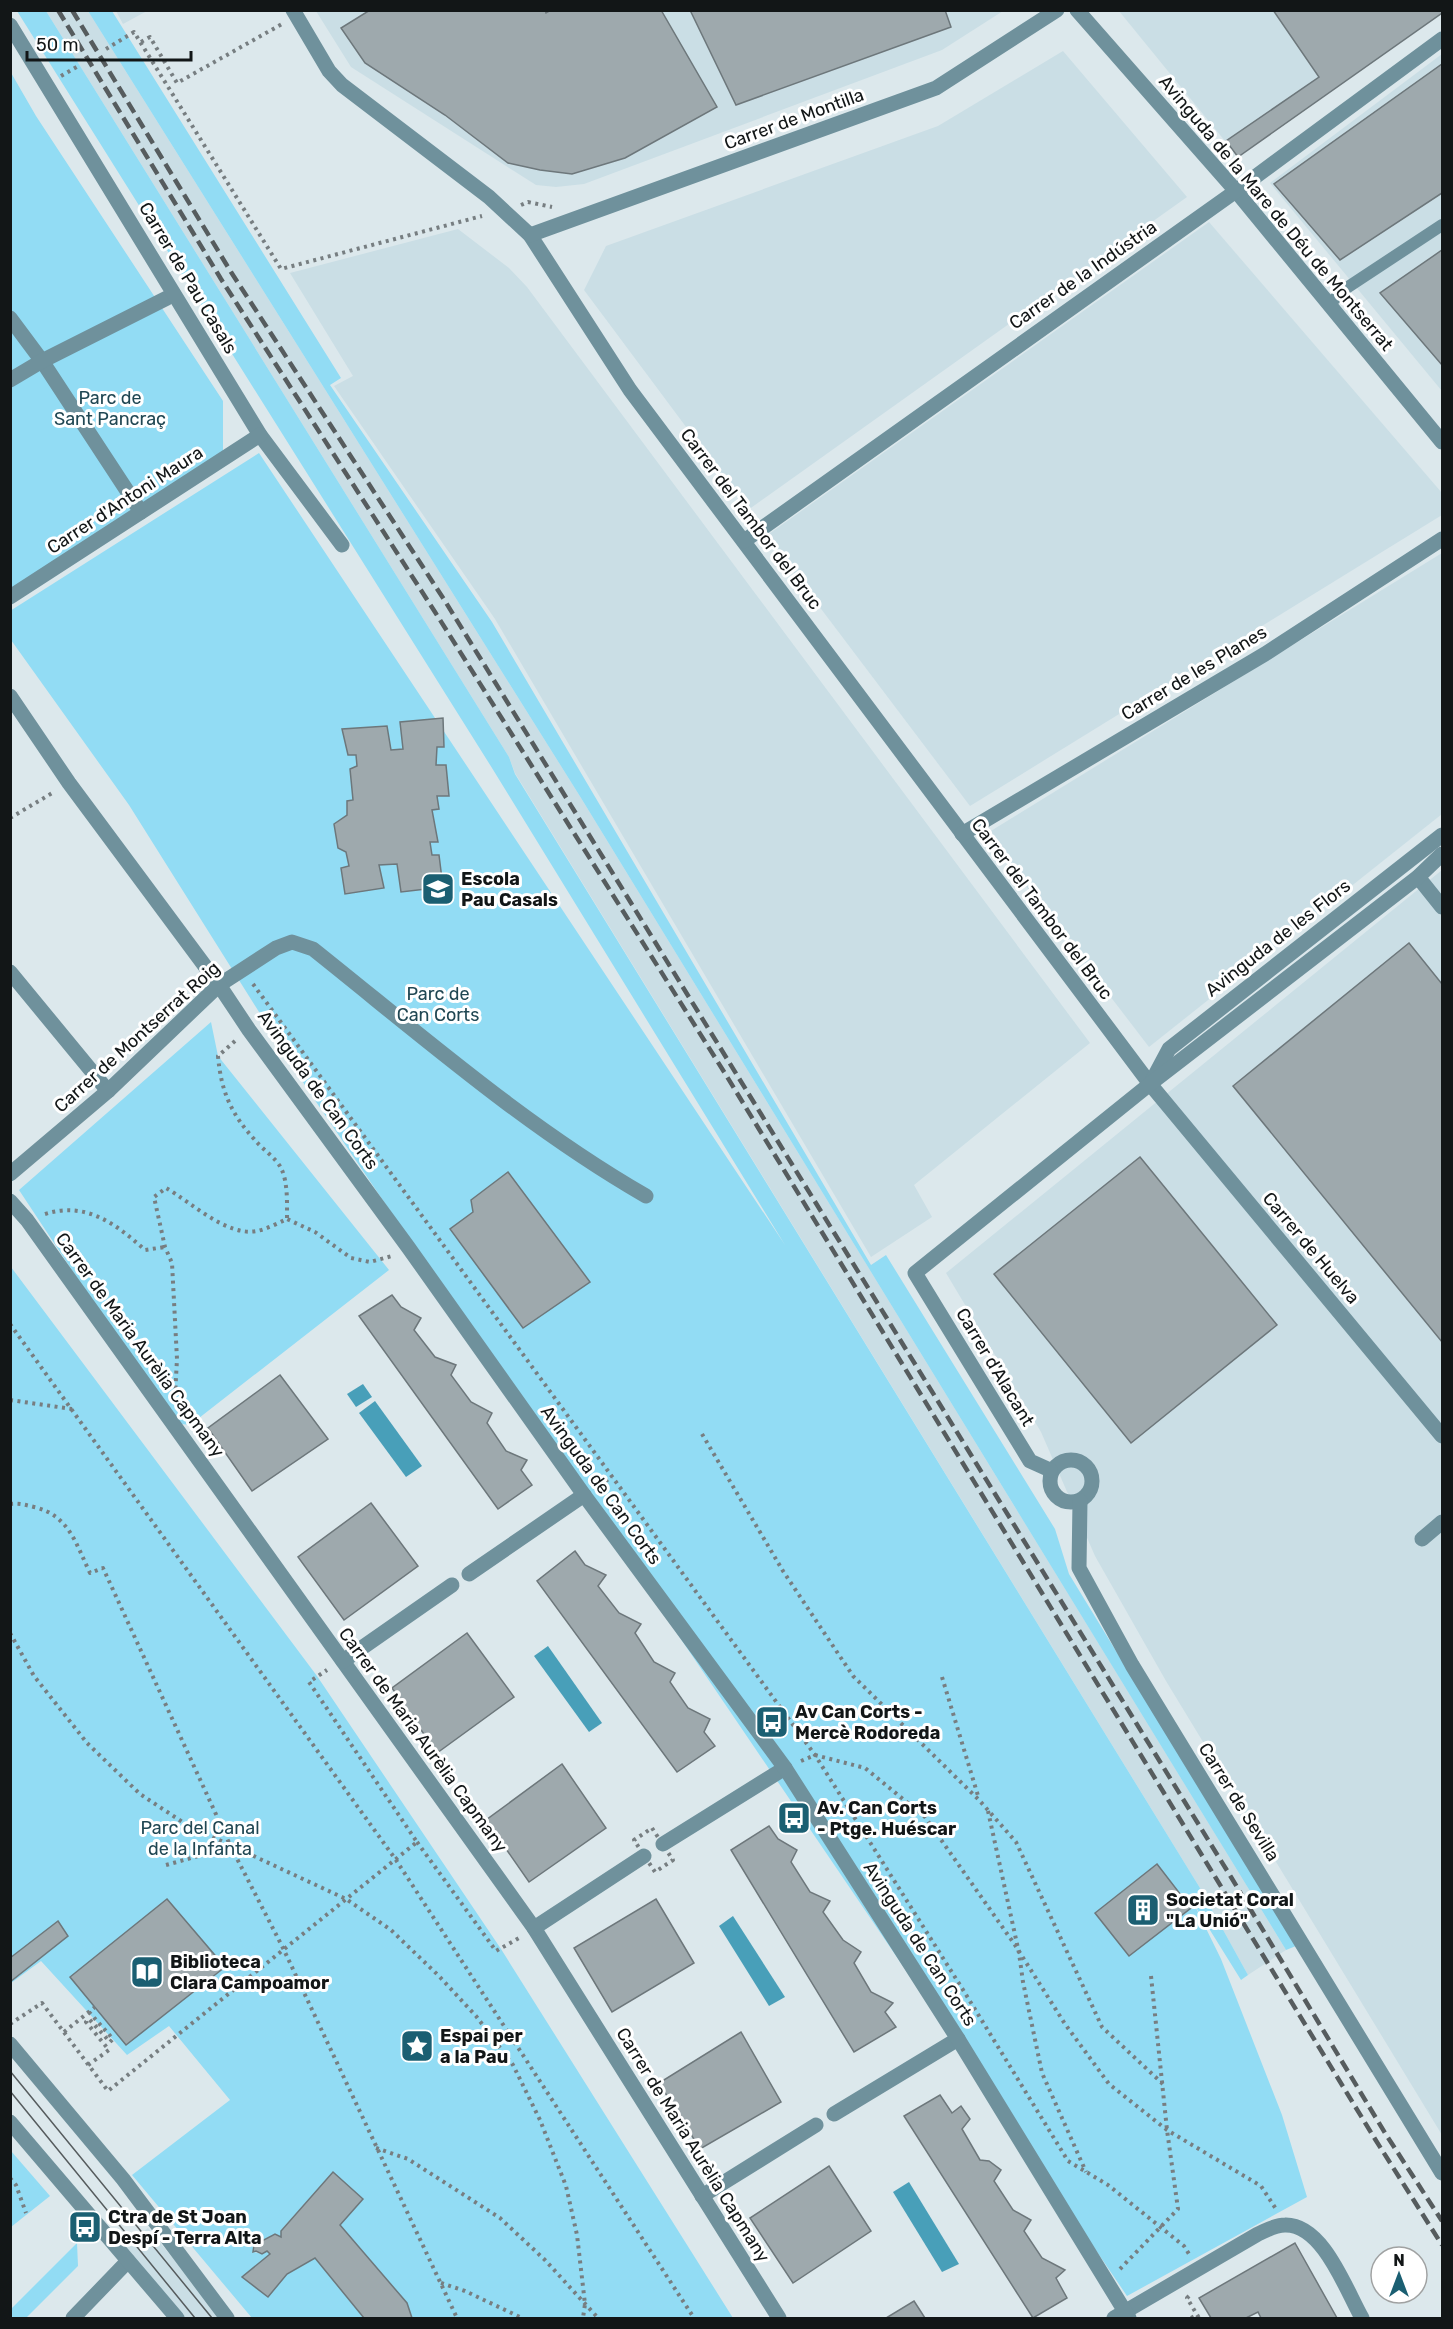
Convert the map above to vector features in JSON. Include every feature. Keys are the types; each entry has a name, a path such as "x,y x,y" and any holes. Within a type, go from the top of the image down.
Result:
{"street":[{"name":"Carrer de Montilla","path":"530,235 936,88 1057,10"},
{"name":"Avinguda de la Mare de Déu de Montserrat","path":"1077,10 1236,191 1443,442"},
{"name":"Carrer del Tambor del Bruc","path":"295,14 329,71 342,85 489,197 530,235 630,390 1150,1084"},
{"name":"Carrer de Pau Casals","path":"10,25 260,435 342,545"},
{"name":"Carrer de la Indústria","path":"744,541 1236,191 1443,39"},
{"path":"10,380 42,361 167,298"},
{"path":"10,318 42,361 141,512"},
{"name":"Carrer d'Antoni Maura","path":"10,597 260,435"},
{"name":"Carrer de les Planes","path":"962,834 1265,654 1443,539"},
{"name":"Avinguda de Can Corts","path":"10,696 69,783 219,985 584,1496 785,1768 958,2039 1107,2283 1123,2316"},
{"name":"Avinguda de les Flors","path":"1150,1084 1169,1049 1443,835"},
{"name":"Avinguda de les Flors","path":"915,1273 1150,1084 1418,877 1443,854"},
{"path":"1418,877 1443,907"},
{"name":"Carrer de Montserrat Roig","path":"10,1174 108,1091 219,985 276,948 292,942 313,949 487,1088 592,1165 646,1196"},
{"path":"10,972 108,1091"},
{"name":"Carrer de Huelva","path":"1150,1084 1443,1436"},
{"name":"Carrer de Maria Aurèlia Capmany","path":"10,1201 27,1220 534,1928 780,2319"},
{"name":"Carrer d'Alacant","path":"915,1273 1030,1461 1050,1470"},
{"path":"1066,1459 1083,1462 1091,1471 1092,1485 1087,1496 1080,1501 1062,1501 1050,1489 1050,1470 1066,1459"},
{"path":"469,1574 584,1496"},
{"name":"Carrer de Sevilla","path":"1080,1501 1079,1568 1132,1665 1443,2173"},
{"path":"1422,1539 1443,1522"},
{"path":"343,1661 452,1585"},
{"path":"663,1844 785,1768"},
{"path":"534,1928 644,1856"},
{"path":"834,2114 958,2039"},
{"path":"10,2044 123,2180 227,2319"},
{"path":"10,2122 177,2319"},
{"path":"702,2196 816,2125"},
{"path":"1123,2316 1258,2234 1273,2227 1286,2225 1300,2228 1318,2240 1362,2319"},
{"path":"73,2319 128,2261"}],"lane":[{"path":"1329,304 1348,287 1443,225"}],"path":[{"path":"141,42 150,37 177,83 295,14"},
{"path":"106,49 134,32 281,269 504,210"},
{"path":"10,818 58,790"},
{"path":"249,979 815,1755 1068,2161 1108,2185 1160,2226 1184,2246 1193,2261"},
{"path":"238,1039 218,1056 220,1083 234,1113 253,1139 281,1167 287,1197 287,1219"},
{"path":"173,1423 177,1359 172,1263 165,1247 154,1197 166,1188 236,1230 256,1231 287,1219 315,1232 351,1258 370,1262 392,1256 408,1247"},
{"path":"27,1220 60,1209 96,1214 128,1234 146,1250 165,1247"},
{"path":"10,1324 396,1860 694,2319"},
{"path":"10,1400 72,1409"},
{"path":"702,1434 783,1571 853,1676 979,1800 1016,1842 1102,2027 1164,2085"},
{"path":"10,1504 17,1503 49,1511 68,1528 90,1573 104,1568 231,1847 283,1948 457,2319"},
{"path":"10,1633 34,1676 87,1743 140,1794 187,1825 346,1899 391,1930 439,1976 476,2016 513,2065 540,2120 566,2186 577,2235 585,2304 583,2319"},
{"path":"343,1661 309,1682 417,1842 496,1951 534,1928"},
{"path":"942,1677 979,1800"},
{"path":"815,1755 865,1768 925,1817 1020,1953 1065,2024 1109,2084 1167,2130 1261,2186 1286,2225"},
{"path":"988,1810 1020,1953 1023,1983 1042,2073 1087,2173"},
{"path":"12,2024 42,2003 108,2091 417,1842"},
{"path":"166,1865 231,1847"},
{"path":"1107,2283 1178,2209 1167,2130 1151,1976"},
{"path":"64,2032 95,2007"},
{"path":"88,2065 109,2050 86,2022 89,2019 110,2042 113,2039 89,2012"},
{"path":"376,2148 408,2159 500,2218 545,2260 598,2319"},
{"path":"10,2178 16,2185 26,2214"},
{"path":"440,2282 465,2291 522,2319"},
{"path":"1191,2319 1198,2317 1187,2298 1194,2293"}],"shaded area":[{"path":"1442,10 1442,13 1238,157 1119,11"},
{"path":"46,11 88,11 581,798 1206,1819 1286,1950 1248,1975 1200,1888 515,773 509,757"},
{"path":"116,11 147,11 123,24"},
{"path":"316,11 1003,11 942,50 584,184 556,187 536,185 351,67"},
{"path":"1063,51 1187,197 748,510 584,290 606,246 938,126"},
{"path":"1442,54 1442,391 1270,183"},
{"path":"1209,222 1442,493 1442,515 970,806 766,536"},
{"path":"458,229 509,268 527,287 1090,1043 914,1185 932,1217 871,1257 495,619 334,386 353,376 290,273"},
{"path":"1442,553 1442,814 1149,1047 986,834"},
{"path":"1442,870 1442,2135 1166,1681 1095,1556 1041,1432 946,1273"},
{"path":"363,1384 372,1397 356,1407 347,1394"},
{"path":"375,1401 422,1466 406,1477 359,1413"},
{"path":"548,1646 602,1723 589,1732 534,1656"},
{"path":"733,1916 785,1997 769,2006 719,1926"},
{"path":"909,2182 959,2264 942,2272 893,2192"},
{"path":"148,2228 222,2318 185,2318 125,2246"}],"green space":[{"name":"Parc de Can Corts","path":"17,11 46,11 509,757 515,774 1200,1888 1248,1975 1241,1980 1195,1906 1221,1959 1282,2115 1307,2197 1127,2296 308,1090 129,805 11,640 10,611 259,453 785,1245 492,768"},
{"path":"88,11 112,11 341,378 330,385 492,622 871,1265 886,1255 1055,1529 1069,1574 1296,1946 1286,1950 581,798"},
{"name":"Parc de Sant Pancraç","path":"10,71 36,116 223,401 223,452 10,589"},
{"path":"211,1022 218,1056 389,1270 190,1425 173,1423 19,1190"},
{"name":"Parc del Canal de la Infanta","path":"11,1267 317,1676 501,1949 733,2318 412,2318 407,2303 340,2225 362,2199 333,2172 281,2230 281,2237 275,2234 254,2245 254,2252 262,2254 267,2251 270,2254 243,2277 268,2297 287,2274 315,2258 364,2318 252,2318 132,2175 230,2100 169,2026 127,2055 41,1961 11,1983"},
{"path":"11,2151 50,2196 10,2227"},
{"path":"77,2243 78,2266 26,2318 11,2318 11,2309"}],"building":[{"path":"370,10 545,10 546,13 551,10 661,10 717,107 625,158 572,174 508,163 445,115 365,63 341,28"},
{"path":"690,10 945,10 951,27 736,105"},
{"path":"1273,10 1442,10 1442,13 1238,157 1226,141 1319,77"},
{"path":"1442,64 1442,193 1340,260 1274,184"},
{"path":"1442,250 1442,365 1380,293"},
{"path":"443,718 444,747 437,747 436,765 446,765 449,796 437,796 439,809 432,810 438,842 430,842 432,855 439,855 443,887 401,892 397,864 379,865 384,888 345,894 341,868 349,866 346,852 338,848 334,824 347,815 347,801 353,800 350,769 357,766 356,755 348,755 342,729 387,726 391,750 403,749 400,722"},
{"path":"1409,943 1442,984 1442,1342 1233,1086"},
{"path":"1140,1157 1277,1325 1131,1443 994,1274"},
{"path":"508,1172 590,1282 523,1328 450,1229 473,1212 471,1200"},
{"path":"392,1295 401,1307 421,1318 414,1330 435,1357 456,1365 451,1375 471,1402 492,1413 487,1423 506,1451 527,1460 521,1470 532,1485 498,1509 359,1316"},
{"path":"280,1375 328,1439 252,1491 208,1428"},
{"path":"371,1503 418,1566 344,1620 298,1557"},
{"path":"575,1551 585,1565 606,1575 598,1586 619,1613 641,1624 635,1633 654,1662 675,1673 670,1682 688,1708 710,1719 704,1732 715,1746 677,1772 537,1581"},
{"path":"467,1633 514,1697 437,1753 392,1688"},
{"path":"562,1764 606,1828 529,1882 486,1820"},
{"path":"769,1826 778,1839 797,1850 791,1862 810,1892 830,1901 823,1912 843,1940 861,1952 854,1963 871,1992 893,2003 885,2012 896,2027 854,2052 731,1850"},
{"name":"Societat Coral \"La Unió\"","path":"1157,1864 1191,1908 1129,1956 1095,1913"},
{"name":"Biblioteca Clara Campoamor","path":"167,1899 225,1967 126,2045 70,1977"},
{"path":"656,1899 694,1963 612,2012 574,1948"},
{"path":"58,1921 68,1936 10,1982 10,1958"},
{"path":"741,2032 781,2102 700,2149 659,2083"},
{"path":"940,2095 952,2113 961,2106 970,2119 962,2129 980,2160 989,2161 1001,2170 994,2181 1013,2210 1031,2220 1024,2231 1042,2258 1065,2270 1056,2278 1067,2298 1033,2318 904,2116"},
{"path":"829,2166 871,2231 793,2283 750,2218"},
{"path":"333,2172 363,2199 340,2225 407,2303 412,2318 364,2318 315,2258 287,2274 268,2297 242,2277 270,2254 267,2251 262,2254 253,2252 254,2245 275,2234 281,2237 281,2231"},
{"path":"1295,2243 1337,2318 1261,2318 1258,2312 1246,2318 1211,2318 1199,2298"},
{"path":"914,2301 925,2318 886,2318"}],"tram line":[{"path":"10,2071 212,2318"},
{"path":"10,2091 195,2318"}],"railway":[{"path":"58,10 221,279 435,612 726,1075 1375,2139 1442,2245"},
{"path":"72,10 231,272 445,601 1231,1877 1385,2133 1442,2221"}],"place":[{"name":"Escola Pau Casals","path":"438,889"},
{"name":"Av Can Corts - Mercè Rodoreda","path":"772,1722"},
{"name":"Av. Can Corts - Ptge. Huéscar","path":"794,1818"},
{"name":"Societat Coral \"La Unió\"","path":"1143,1910"},
{"name":"Biblioteca Clara Campoamor","path":"147,1972"},
{"name":"Espai per a la Pau","path":"417,2046"},
{"name":"Ctra de St Joan Despí - Terra Alta","path":"85,2227"}]}
